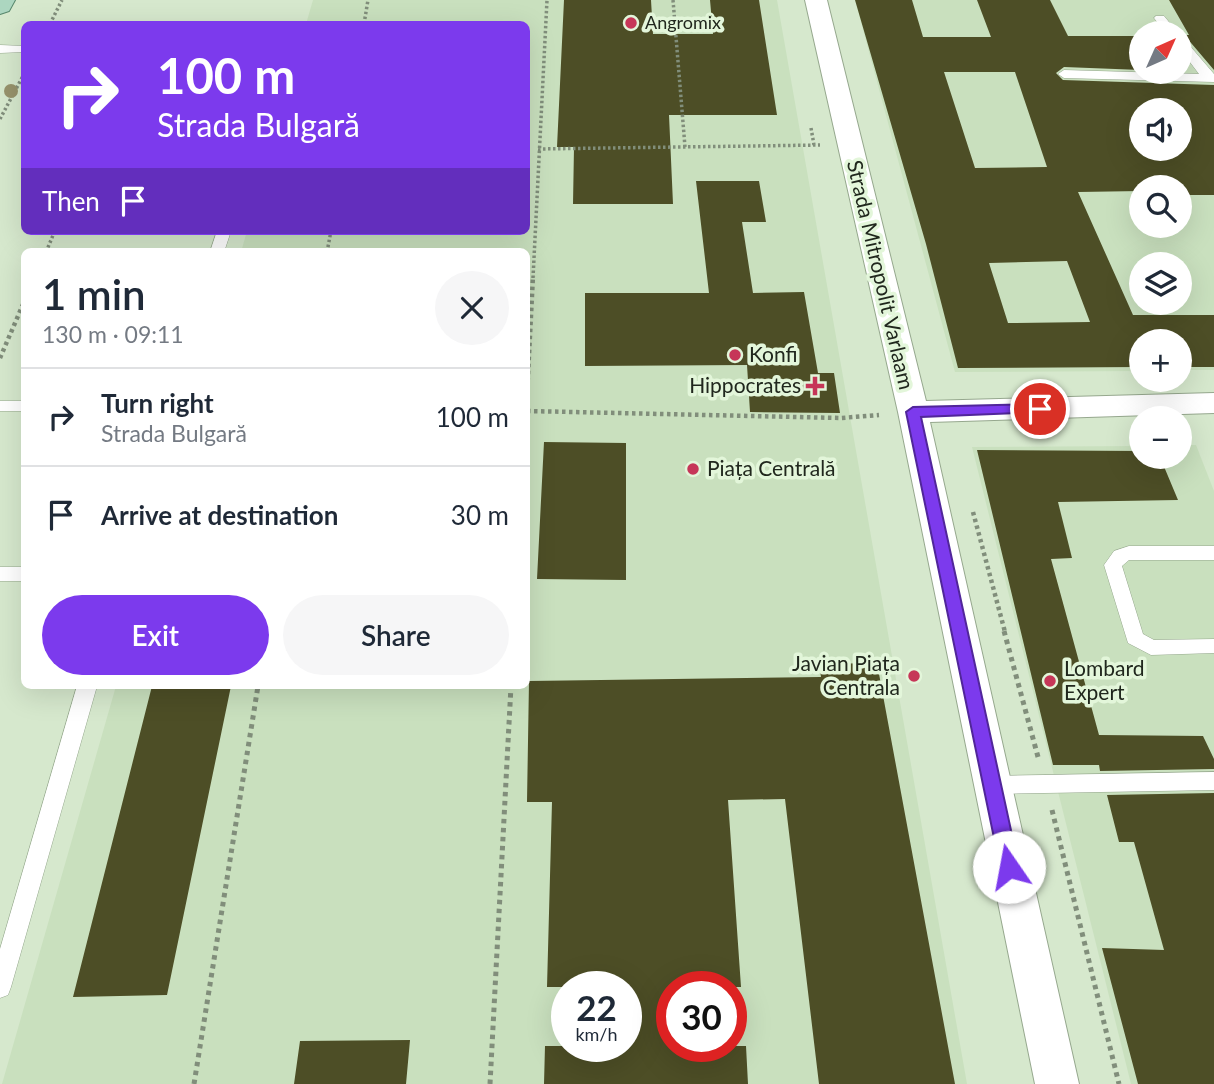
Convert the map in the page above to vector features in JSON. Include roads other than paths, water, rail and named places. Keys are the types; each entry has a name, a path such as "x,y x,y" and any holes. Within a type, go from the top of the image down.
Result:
{"main road":[{"path":"0,6 4,0"}],"street":[{"name":"Strada Mitropolit Varlaam","path":"816,0 913,412 1057,1084"},
{"path":"913,412 1214,403"}],"lane":[{"path":"0,49 21,49"},
{"path":"1192,56 1211,78"},
{"path":"1064,74 1211,78"},
{"path":"0,406 21,406"},
{"path":"1214,553 1129,553 1120,556 1113,565 1135,638 1142,644 1151,648 1214,646"},
{"path":"0,574 21,574"},
{"path":"0,987 86,689"},
{"path":"992,785 1214,781"}],"place":[{"name":"Angromix","path":"631,23"},
{"name":"Konfi","path":"735,355"},
{"name":"Hippocrates","path":"815,386"},
{"name":"Piața Centrală","path":"693,469"},
{"name":"Javian Piața Centrala","path":"914,676"},
{"name":"Lombard Expert","path":"1050,681"}]}
